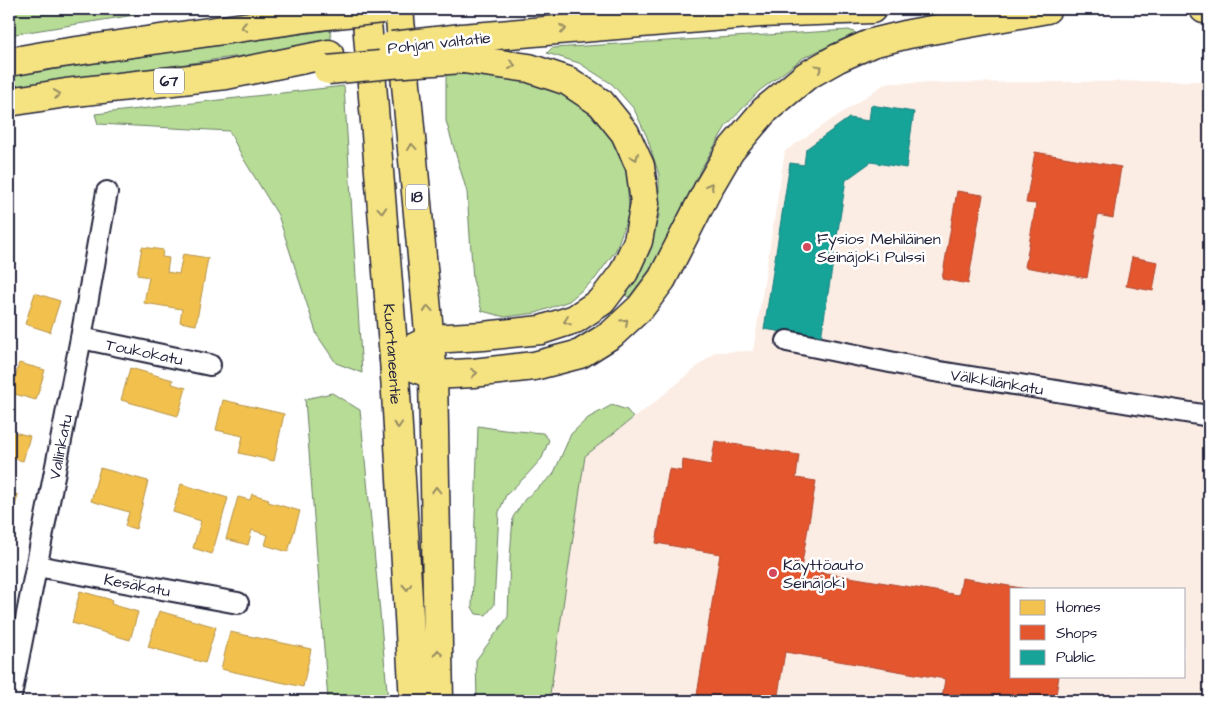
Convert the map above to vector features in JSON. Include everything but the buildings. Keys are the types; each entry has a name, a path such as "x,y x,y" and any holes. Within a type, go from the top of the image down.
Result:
{"highway":[{"name":"Kuortaneentie","path":"366,9 394,359 414,701"},
{"path":"9,62 327,15 382,9"},
{"name":"18","path":"399,9 433,375 439,701"},
{"name":"Pohjan valtatie","path":"9,102 66,93 328,62 463,49 760,13 872,9"},
{"path":"394,359 433,375 473,373 534,366 580,354 612,334 641,307 662,279 709,187 730,151 764,111 806,76 838,58 872,43 909,34 1047,9"},
{"path":"1204,9 1209,9"},
{"path":"394,359 430,338 483,336 541,330 575,319 602,301 624,272 638,241 645,202 640,166 625,133 601,103 568,81 463,49"}],"street":[{"name":"Vallinkatu","path":"10,701 81,338 107,192"},
{"name":"Toukokatu","path":"81,338 210,365"},
{"name":"Välkkilänkatu","path":"786,341 934,371 1209,416"},
{"name":"Kesäkatu","path":"37,566 238,603"}],"shaded area":[{"path":"1209,81 1209,701 521,701 564,471 655,402 715,352 753,351 785,151 886,83"}],"green space":[{"path":"9,9 172,9 9,35"},
{"path":"330,30 332,45 218,59 9,92 9,76"},
{"path":"849,30 856,33 803,58 759,91 726,126 701,169 678,220 654,264 629,297 622,294 646,256 659,216 659,175 647,137 634,109 612,84 579,63 547,53 552,48"},
{"path":"446,73 475,73 513,77 548,86 585,109 611,137 627,174 629,212 616,250 595,279 569,301 536,313 505,317 482,311 473,280 467,192 446,121"},
{"path":"344,86 362,373 336,363 317,335 278,215 243,158 229,131 98,124 95,114"},
{"path":"332,393 360,410 388,701 328,701 305,399"},
{"path":"612,405 627,410 633,418 585,456 549,701 477,701 476,660 508,617 513,517 525,499 553,475 571,434 588,418"},
{"path":"478,426 543,433 549,440 542,458 506,495 499,512 494,605 486,615 476,614 472,607"}],"place":[{"name":"Fysios Mehiläinen Seinäjoki Pulssi","path":"807,247"},
{"name":"Käyttöauto Seinäjoki","path":"773,573"}]}
